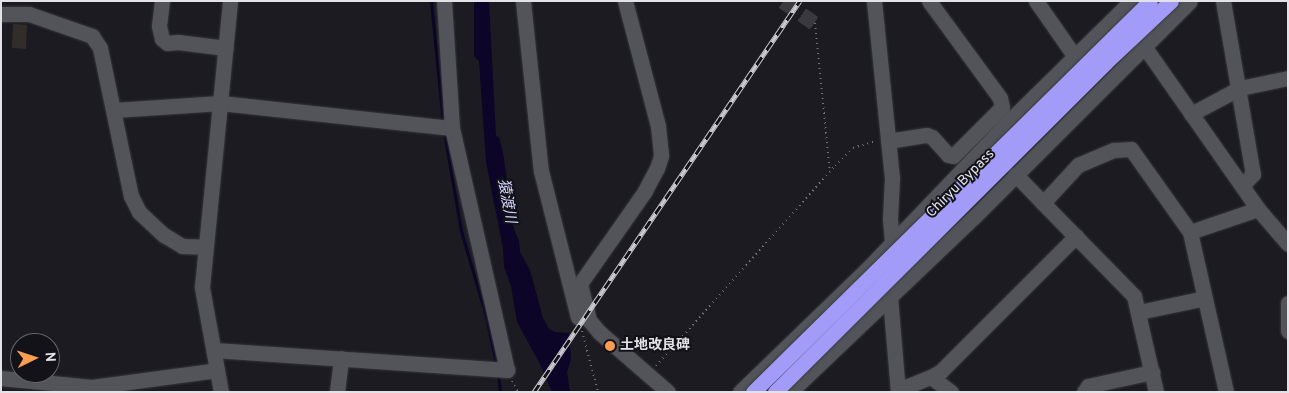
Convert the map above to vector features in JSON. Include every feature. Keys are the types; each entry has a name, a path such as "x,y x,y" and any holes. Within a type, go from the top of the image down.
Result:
{"highway":[{"name":"Chiryu Bypass","path":"753,392 1150,1"},
{"name":"Chiryu Bypass","path":"775,392 1106,62 1171,1"}],"street":[{"path":"162,1 159,26 162,39 167,43 178,42 226,48"},
{"path":"221,392 202,287 230,1"},
{"path":"214,350 507,370 452,128 444,1"},
{"path":"522,1 541,171 578,317"},
{"path":"580,284 644,190 657,168 661,156 658,126 625,1"},
{"path":"888,140 926,135 932,137 948,155 953,156 1002,107 1000,98 929,1"},
{"path":"1036,1 1075,57"},
{"path":"740,392 870,266 1005,126 1075,57 1116,7 1131,1"},
{"path":"790,392 890,297 1190,1"},
{"path":"1223,1 1254,174 1242,186"},
{"path":"877,3 892,178 892,243 912,275"},
{"path":"1116,7 1258,209 1288,244"},
{"path":"1,14 29,8 92,36 100,48 131,196 139,212 164,236 182,246 205,247"},
{"path":"1191,114 1240,88 1288,78"},
{"path":"114,110 221,103 452,128"},
{"path":"1043,203 1078,165 1114,150 1131,149 1190,232 1226,392"},
{"path":"1015,174 1134,296 1156,392"},
{"path":"1190,232 1258,209"},
{"path":"554,227 580,284 589,320 599,332 668,392"},
{"path":"870,266 890,297 898,391 941,371 1076,236"},
{"path":"1138,312 1205,298"},
{"path":"1288,303 1288,331"},
{"path":"338,392 341,358"},
{"path":"1,378 92,389 217,370"},
{"path":"1084,392 1088,386 1152,372"},
{"path":"931,377 950,392"}],"path":[{"path":"815,23 830,173"},
{"path":"648,374 853,148 871,142 888,140"},
{"path":"578,317 598,392"}],"water":[{"name":"猿渡川","path":"474,1 489,1 496,136 499,137 503,153 514,229 519,241 520,252 530,270 543,318 549,329 555,332 569,333 571,359 567,372 570,392 552,392 540,364 517,322 511,286 504,267 503,248 486,162 479,61 474,56"}],"building":[{"path":"13,24 27,25 26,49 12,48"}],"waterway":[{"path":"431,1 443,123"},
{"path":"444,131 461,231 486,316 496,364"},
{"path":"498,375 500,392"}],"tunnel":[{"path":"783,1 815,23"}],"railway":[{"path":"534,392 800,1"}],"place":[{"name":"土地改良碑","path":"610,346"}]}
